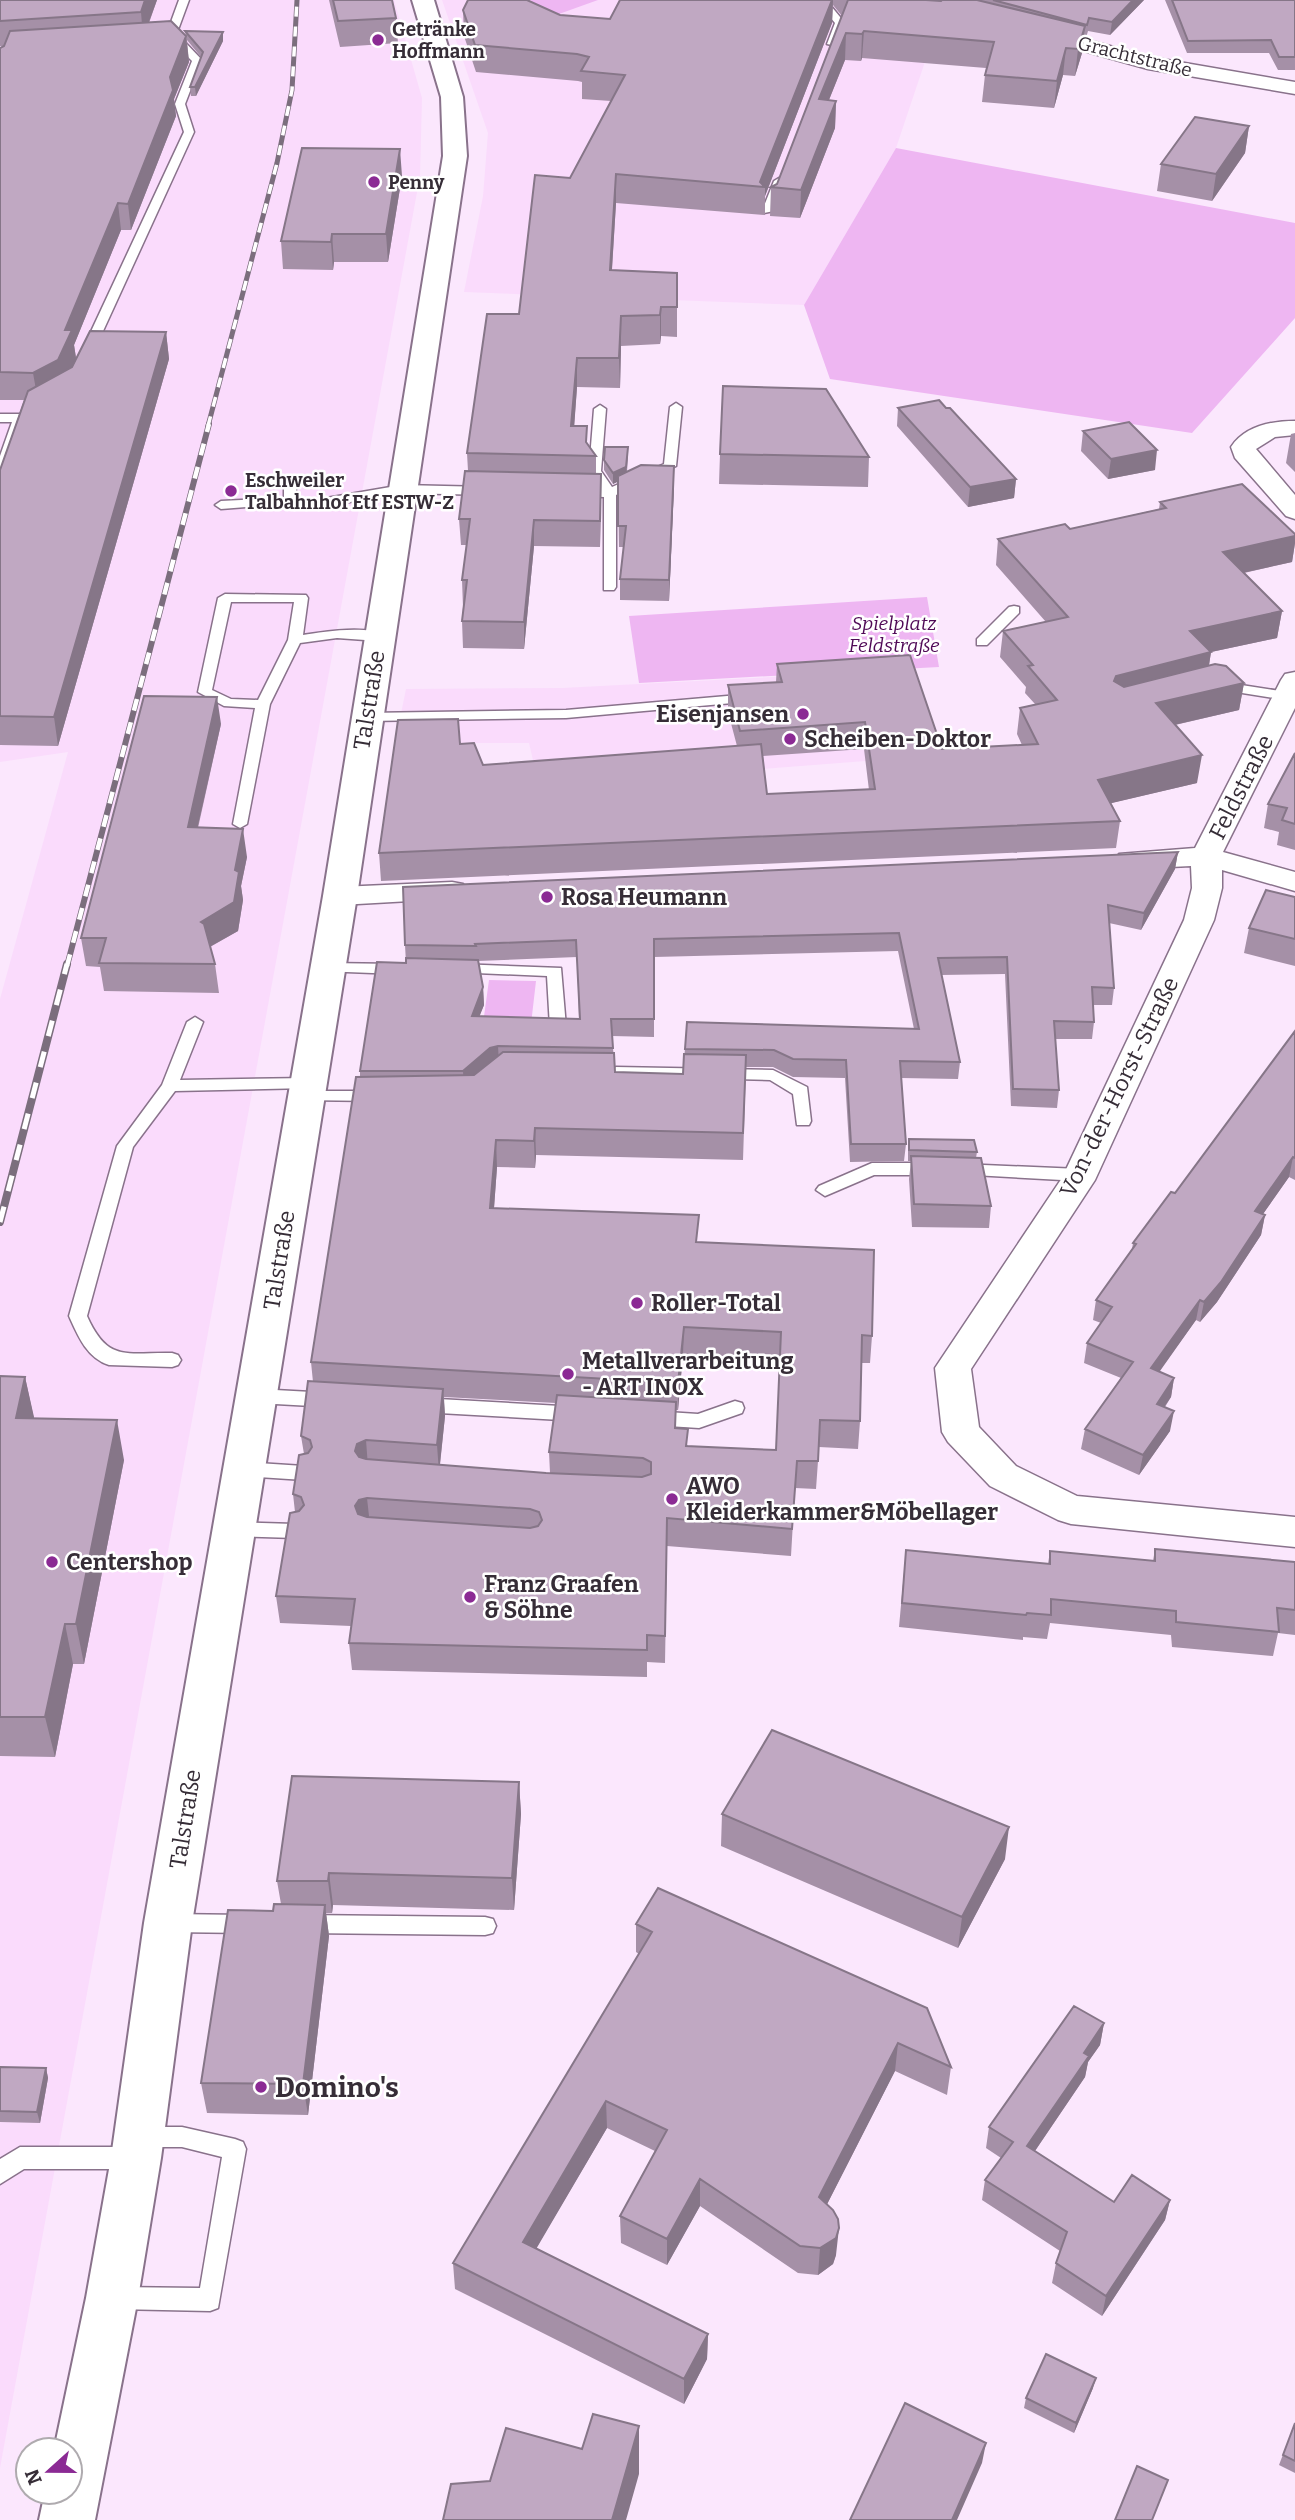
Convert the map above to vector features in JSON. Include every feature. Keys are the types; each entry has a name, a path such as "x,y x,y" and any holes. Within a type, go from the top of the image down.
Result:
{"main road":[{"name":"Talstraße","path":"67,2520 112,2298 138,2148 167,1923 340,896 455,156 452,97 423,0"}],"street":[{"name":"Grachtstraße","path":"1024,29 1148,63 1295,88"},
{"path":"1295,428 1271,429 1254,436 1243,447 1244,453 1295,510"},
{"name":"Feldstraße","path":"1206,856 1291,688"},
{"path":"1097,862 1206,856 1295,882"},
{"name":"Von-der-Horst-Straße","path":"1206,856 1207,888 1199,920 1080,1175 953,1368 961,1432 1003,1476 1071,1510 1295,1532"},
{"path":"340,896 478,890"}],"lane":[{"path":"169,41 184,0"},
{"path":"821,0 840,23 825,61"},
{"path":"80,367 189,132 180,104 197,60 183,49 178,41 156,42"},
{"path":"768,211 782,173"},
{"path":"569,492 610,493 670,466 676,407"},
{"path":"600,409 595,471 610,493 610,587"},
{"path":"0,418 20,418 32,411"},
{"path":"0,473 20,418"},
{"path":"290,489 290,497 298,503"},
{"path":"221,505 274,501 309,505 402,489 499,491"},
{"path":"240,824 263,704 295,640 301,598 225,598 205,692 229,704 263,704"},
{"path":"982,642 1014,610"},
{"path":"295,640 337,634 379,637"},
{"path":"1211,684 1291,688"},
{"path":"367,717 566,714 750,698"},
{"path":"327,968 421,969"},
{"path":"448,969 555,971 558,1027"},
{"path":"172,1360 109,1358 89,1342 78,1316 125,1146 170,1086 195,1022"},
{"path":"595,1072 773,1075 801,1091 803,1121"},
{"path":"170,1086 308,1089 387,1096"},
{"path":"825,1190 873,1169 1080,1175"},
{"path":"257,1396 354,1401"},
{"path":"409,1404 602,1416"},
{"path":"629,1417 698,1421 735,1408"},
{"path":"244,1469 304,1473"},
{"path":"234,1529 295,1531"},
{"path":"167,1923 485,1926"},
{"path":"0,2173 20,2158 138,2148 182,2137 235,2149 210,2300 112,2298"}],"shaded area":[{"path":"0,0 394,0 422,98 420,176 0,2468 0,999 68,752 0,762"},
{"path":"442,0 861,0 940,17 896,148 804,305 464,292 483,196 488,133"},
{"path":"908,670 944,755 539,786 529,743 395,743 406,689 562,688"}],"green space":[{"path":"532,0 598,0 492,38 463,34 460,25"},
{"path":"896,148 1295,223 1295,318 1192,433 830,379 804,305"},
{"name":"Spielplatz Feldstraße","path":"927,597 939,667 639,683 629,616"},
{"path":"489,980 536,981 530,1033 482,1031"}],"building":[{"path":"0,0 145,0 141,12 0,21"},
{"path":"333,0 392,0 396,18 338,21"},
{"path":"468,0 527,0 560,15 610,19 620,0 832,0 760,182 765,187 616,174 610,270 677,273 677,307 661,307 660,315 621,316 619,358 577,358 571,426 587,426 586,442 596,456 467,453 487,314 519,314 535,175 570,178 625,75 581,71 589,57 577,54 475,45 463,10"},
{"path":"848,0 977,0 1085,26 1078,49 1066,48 1057,81 985,75 994,42 864,31 862,34 846,33 819,99 836,101 801,190 771,187 777,184"},
{"path":"993,0 1133,0 1112,22 1089,18 1087,25"},
{"path":"1172,0 1295,0 1295,57 1279,57 1271,40 1188,41"},
{"path":"171,21 186,36 170,77 173,90 128,204 118,203 65,330 72,330 58,360 33,373 0,372 0,48 4,46 10,31"},
{"path":"185,31 223,32 195,87 190,87 203,52"},
{"path":"1195,117 1249,126 1216,174 1161,164"},
{"path":"302,148 400,149 386,234 332,234 331,242 281,241"},
{"path":"90,331 166,332 54,717 0,716 0,470 28,391 72,367"},
{"path":"723,386 826,389 869,457 720,454"},
{"path":"939,400 946,408 950,408 1016,479 970,487 898,408"},
{"path":"1129,422 1157,450 1111,459 1083,431"},
{"path":"605,447 628,447 626,467 613,473 604,460"},
{"path":"641,465 674,466 669,580 620,579 626,526 618,526 618,476"},
{"path":"465,471 601,474 600,521 534,520 524,622 462,621 467,580 462,580 470,519 459,519"},
{"path":"1242,484 1295,536 1223,552 1282,611 1190,631 1211,652 1116,676 1114,681 1124,687 1215,664 1226,666 1244,683 1156,703 1202,755 1098,780 1120,821 379,853 398,720 458,719 460,744 474,743 483,765 761,744 767,794 875,789 865,722 740,731 728,685 782,682 777,664 910,655 942,749 1038,744 1020,708 1057,700 1028,666 1033,665 1003,631 1068,617 998,539 1065,524 1070,529 1166,508 1160,502"},
{"path":"144,696 217,697 188,827 243,829 235,870 239,872 234,902 201,922 204,924 215,964 99,963 106,938 81,938"},
{"path":"1295,753 1295,824 1282,820 1287,808 1268,804"},
{"path":"1178,852 1144,913 1108,905 1114,988 1092,987 1094,1022 1054,1021 1059,1090 1013,1089 1007,957 938,958 960,1062 900,1061 906,1144 851,1144 846,1060 793,1059 774,1050 685,1049 687,1022 919,1029 899,933 654,939 654,1019 611,1019 613,1048 498,1046 490,1048 463,1071 360,1071 377,962 406,963 406,958 478,960 483,987 472,1016 580,1019 576,940 475,944 476,946 405,945 403,887"},
{"path":"1266,890 1295,897 1295,939 1249,928"},
{"path":"1295,1031 1295,1158 1293,1157 1255,1211 1265,1215 1221,1282 1204,1302 1200,1300 1151,1368 1174,1378 1157,1404 1174,1411 1143,1455 1085,1429 1133,1362 1087,1343 1112,1307 1096,1300 1136,1244 1133,1243 1171,1192 1175,1193"},
{"path":"503,1052 614,1053 615,1072 683,1074 684,1054 746,1055 743,1133 535,1128 534,1141 496,1140 490,1208 699,1215 696,1242 874,1250 872,1336 862,1335 860,1421 820,1420 818,1461 797,1461 792,1529 667,1518 665,1636 647,1635 647,1650 349,1643 355,1599 276,1596 290,1513 299,1511 304,1505 301,1497 293,1494 299,1455 308,1453 312,1447 310,1440 301,1436 308,1381 443,1389 437,1445 366,1440 357,1444 355,1451 359,1457 366,1459 546,1473 642,1477 651,1474 651,1462 643,1458 549,1452 557,1395 676,1402 675,1428 688,1429 686,1446 776,1450 781,1332 684,1327 678,1383 311,1362 356,1077 474,1075","holes":["367,1498 530,1509 539,1512 542,1520 538,1526 530,1528 367,1517 358,1514 355,1506 359,1500"]},
{"path":"909,1139 974,1140 977,1152 909,1150"},
{"path":"911,1156 981,1158 991,1206 914,1204"},
{"name":"Centershop","path":"0,1376 25,1377 16,1418 117,1420 76,1624 65,1624 45,1717 0,1717"},
{"path":"1155,1549 1295,1562 1295,1610 1277,1608 1279,1632 1176,1622 1176,1611 1051,1599 1051,1615 902,1603 906,1550 1050,1564 1050,1551 1155,1561"},
{"path":"772,1730 1009,1827 962,1917 722,1814"},
{"path":"292,1776 519,1782 512,1878 329,1873 328,1881 277,1881"},
{"path":"658,1888 927,2008 951,2067 898,2043 819,2197 833,2210 839,2228 836,2238 820,2248 800,2246 700,2179 667,2239 620,2216 667,2130 606,2101 523,2242 708,2334 684,2379 453,2263 652,1932 636,1924"},
{"path":"274,1904 325,1905 303,2084 201,2083 228,1910 273,1911"},
{"path":"1074,2006 1104,2023 1084,2053 1089,2056 1027,2146 1114,2202 1132,2175 1170,2200 1106,2296 1056,2263 1067,2232 985,2180 1013,2142 989,2127"},
{"path":"0,2067 46,2068 37,2112 0,2111"},
{"path":"1046,2354 1096,2378 1076,2423 1026,2398"},
{"path":"905,2403 986,2443 952,2520 850,2520"},
{"path":"593,2414 639,2426 612,2520 443,2520 451,2484 490,2481 506,2428 582,2449"},
{"path":"1295,2423 1295,2461 1283,2455"},
{"path":"1137,2466 1168,2480 1152,2520 1115,2520"}],"railway":[{"path":"208,426 277,163 292,90 297,0"},
{"path":"67,966 209,424"},
{"path":"0,1222 67,964"}],"place":[{"name":"Getränke Hoffmann","path":"378,40"},
{"name":"Penny","path":"374,182"},
{"name":"Eschweiler Talbahnhof Etf ESTW-Z","path":"231,491"},
{"name":"Eisenjansen","path":"803,714"},
{"name":"Scheiben-Doktor","path":"790,739"},
{"name":"Rosa Heumann","path":"547,897"},
{"name":"Roller-Total","path":"637,1303"},
{"name":"Metallverarbeitung - ART INOX","path":"568,1374"},
{"name":"AWO Kleiderkammer&Möbellager","path":"672,1499"},
{"name":"Centershop","path":"52,1562"},
{"name":"Franz Graafen & Söhne","path":"470,1597"},
{"name":"Domino's","path":"261,2087"}]}
